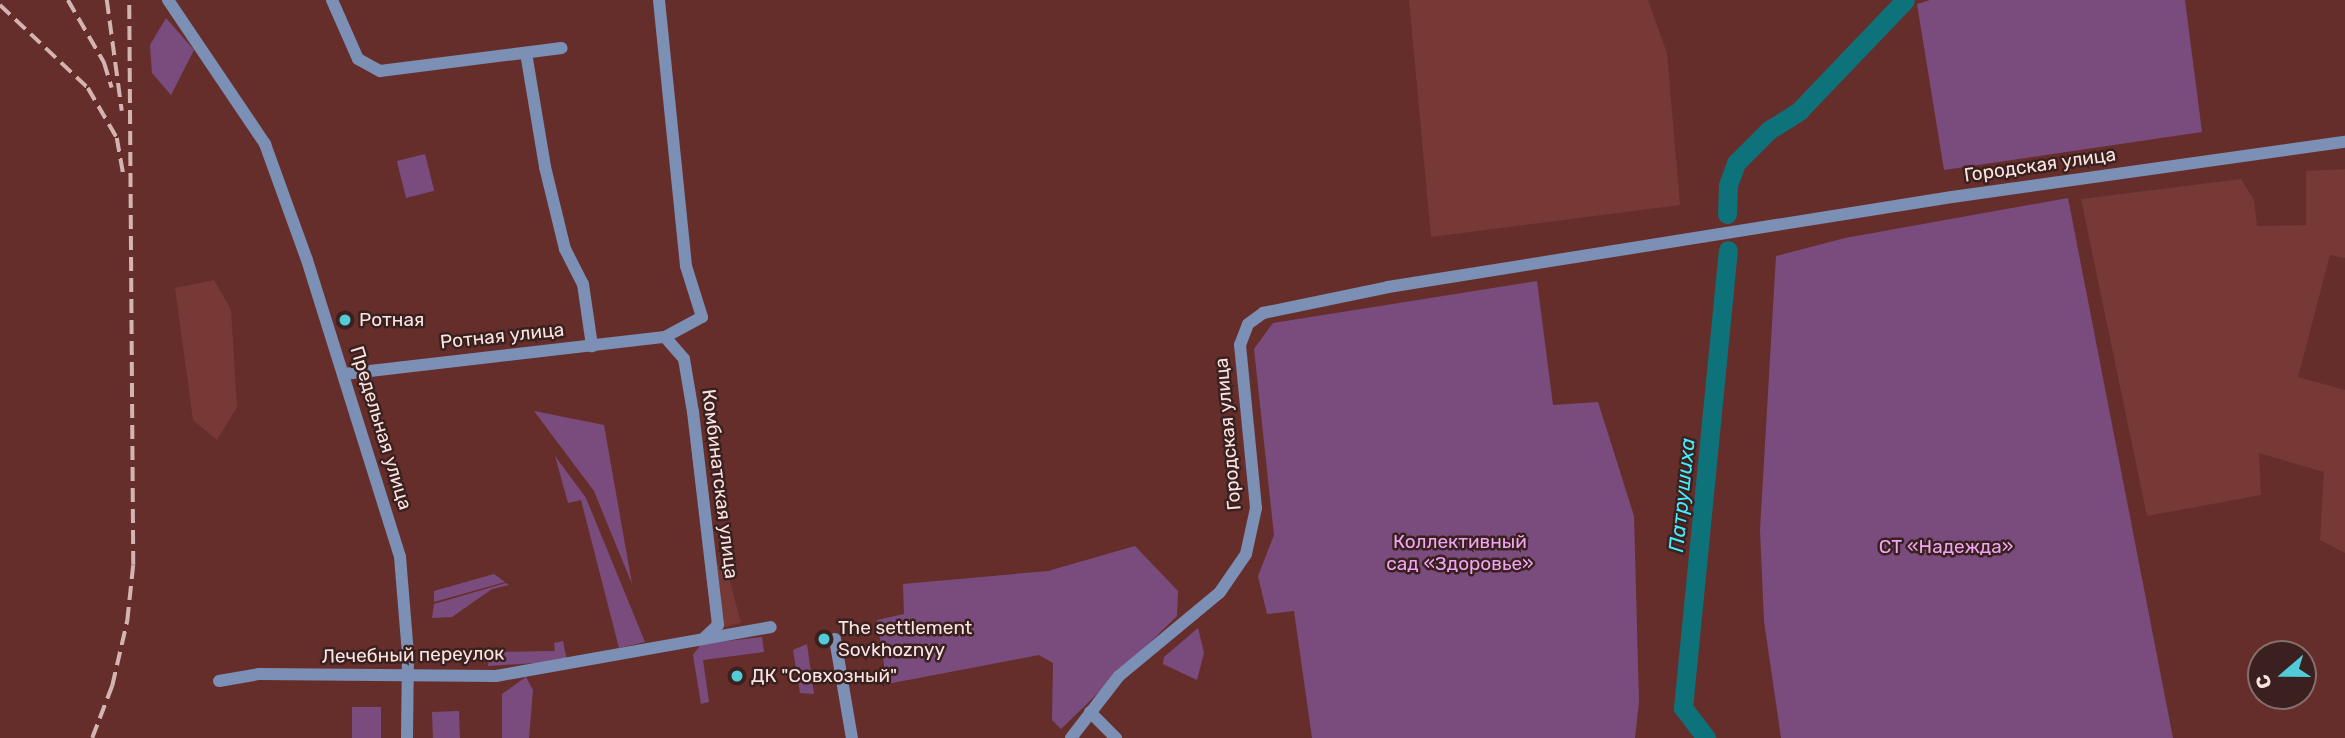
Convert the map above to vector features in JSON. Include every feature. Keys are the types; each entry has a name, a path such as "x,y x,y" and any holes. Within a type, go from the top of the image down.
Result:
{"street":[{"name":"Предельная улица","path":"169,0 265,144 344,374 400,557 408,676 407,738"},
{"path":"332,0 358,59 380,71 562,48"},
{"path":"659,0 686,267 702,317 665,337"},
{"path":"526,53 545,167 565,249 583,284 592,346"},
{"name":"Городская улица","path":"1071,738 1119,676 1232,580 1246,554 1256,508 1239,362 1242,333 1255,317 1284,306 1388,287 2345,142"},
{"name":"Ротная улица","path":"344,374 665,337"},
{"name":"Комбинатская улица","path":"665,337 684,359 693,412 718,625 705,637"},
{"name":"Лечебный переулок","path":"219,681 259,674 496,676 771,627"},
{"path":"835,639 852,738"},
{"path":"1090,712 1116,738"}],"shaded area":[{"path":"1409,0 1648,0 1667,53 1680,205 1431,237"},
{"path":"2345,169 2345,258 2330,255 2298,377 2345,390 2345,553 2320,540 2324,472 2259,453 2261,495 2147,516 2081,199 2241,179 2254,200 2257,226 2306,225 2306,171"},
{"path":"214,280 231,310 237,407 217,440 193,420 175,288"},
{"path":"725,563 741,623 724,627 715,566"}],"green space":[{"path":"1930,0 2185,0 2202,132 1944,170 1917,4"},
{"path":"166,18 194,50 171,95 152,73 150,45"},
{"path":"425,154 434,191 406,198 397,161"},
{"name":"СТ «Надежда»","path":"2068,198 2173,738 1781,738 1764,621 1760,530 1776,256 1845,238"},
{"name":"Коллективный сад «Здоровье»","path":"1537,281 1553,405 1598,402 1634,516 1639,702 1635,738 1312,738 1294,611 1267,614 1258,576 1274,535 1254,349 1273,323"},
{"path":"534,411 604,425 632,584 594,491"},
{"path":"555,456 586,498 645,642 619,648 581,500 568,503"},
{"path":"1135,546 1178,591 1177,616 1061,729 1052,720 1053,663 1039,655 887,684 877,620 904,614 903,584 1048,571"},
{"path":"494,574 505,582 434,602 434,591"},
{"path":"506,583 509,585 492,589 452,617 432,618 434,604"},
{"path":"1198,628 1204,653 1197,680 1163,664 1164,657"},
{"path":"762,637 764,652 703,660 709,702 701,704 693,655 701,644"},
{"path":"563,641 567,661 488,666 489,652 555,651 554,643"},
{"path":"807,644 814,694 800,693 793,650"},
{"path":"526,677 533,690 529,738 502,738 502,694"},
{"path":"352,707 381,707 381,738 352,738"},
{"path":"459,711 460,738 433,738 432,712"}],"waterway":[{"name":"Патрушиха","path":"1727,214 1728,185 1736,163 1769,130 1799,111 1905,0"},
{"name":"Патрушиха","path":"1706,738 1683,708 1728,250"}],"railway":[{"path":"68,0 104,62 112,88"},
{"path":"107,0 122,111"},
{"path":"92,738 112,686 127,621 133,565 129,0"},
{"path":"0,5 88,88 117,138 124,176"}],"place":[{"name":"Ротная","path":"345,320"},
{"name":"The settlement Sovkhoznyy","path":"824,639"},
{"name":"ДК \"Совхозный\"","path":"737,676"}]}
